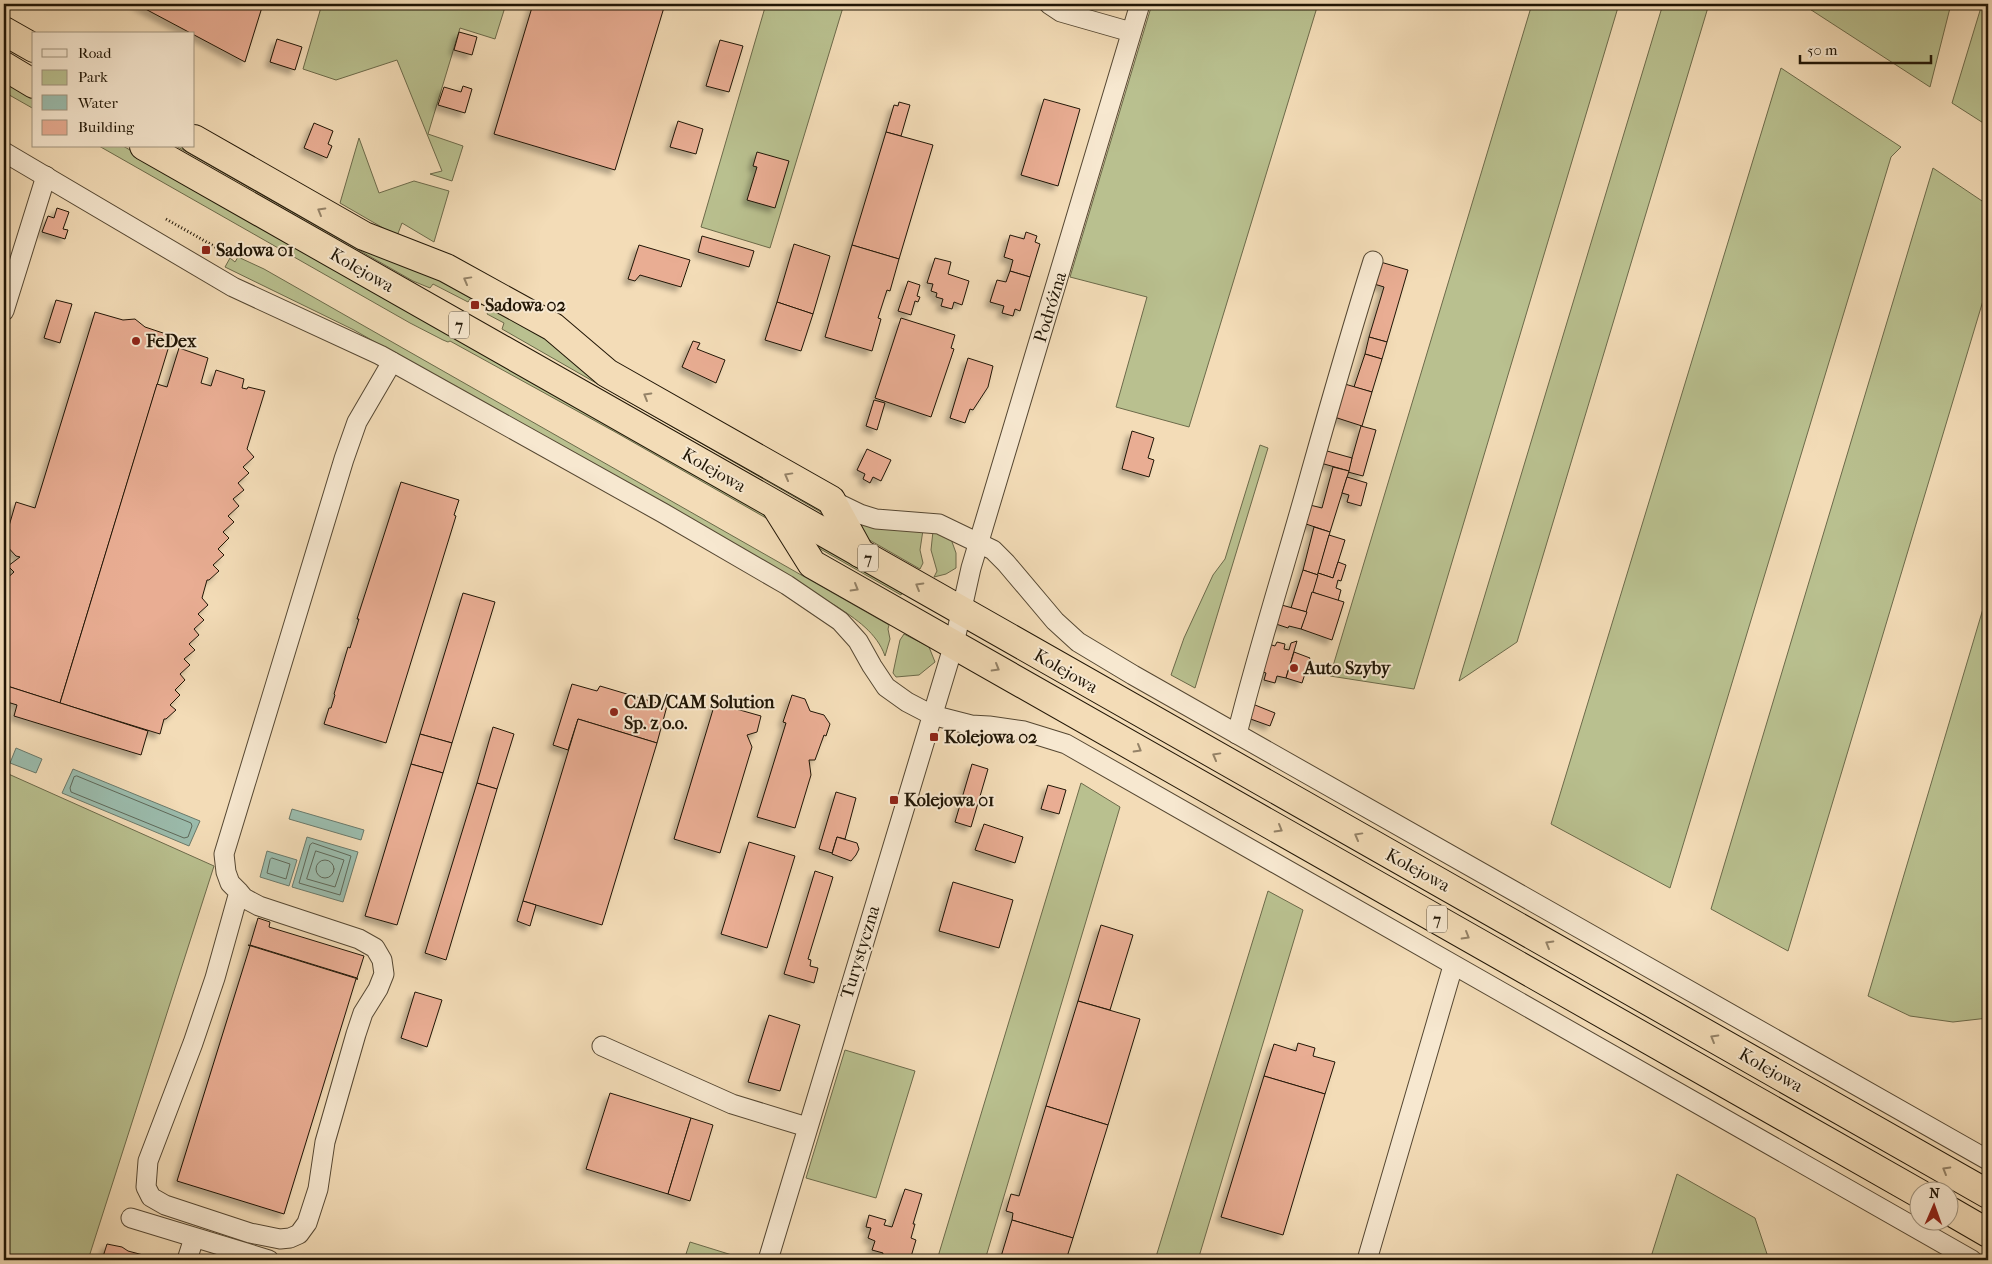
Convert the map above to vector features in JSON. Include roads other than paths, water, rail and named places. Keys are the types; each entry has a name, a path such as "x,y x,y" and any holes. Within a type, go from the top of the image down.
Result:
{"highway":[{"path":"4,32 32,47"},
{"path":"4,66 32,83"},
{"path":"195,140 364,236 446,268 553,327 607,373 831,500 860,553"},
{"name":"Kolejowa","path":"148,148 1988,1194"},
{"name":"Kolejowa","path":"775,505 812,564 1910,1188"},
{"path":"1960,1217 1988,1233"}],"street":[{"path":"1049,4 1061,12 1131,32"},
{"name":"Podróżna","path":"954,644 961,610 980,542 1140,4"},
{"path":"4,152 233,287 392,362 663,513 825,609 840,621 858,641 886,687 906,702 932,715 970,725 1024,732 1066,744 1972,1260"},
{"path":"4,311 46,176"},
{"path":"1237,734 1252,672 1372,261"},
{"path":"239,892 209,996 148,1161 146,1187 151,1197 165,1205 250,1232 280,1239 290,1238 299,1234 307,1222 318,1189 325,1142 363,1013 378,989 384,974 382,960 375,948 359,939 259,906 244,898 239,892 230,883 226,872 224,854 344,460 357,422 392,362"},
{"path":"831,500 860,514 876,519 939,524 980,542 1006,563 1055,621 1078,642 1988,1160"},
{"name":"Turystyczna","path":"768,1260 954,644"},
{"path":"1367,1260 1453,966"},
{"path":"602,1046 732,1104 807,1127"},
{"path":"131,1218 268,1260"},
{"path":"187,1260 194,1238"}],"water":[{"path":"16,748 42,759 36,773 10,763"},
{"path":"73,769 200,821 189,846 62,793"},
{"path":"292,809 364,830 361,840 289,819"},
{"path":"307,837 358,852 343,902 292,887"},
{"path":"267,851 297,860 289,886 260,877"}],"place":[{"name":"Sadowa 01","path":"206,250"},
{"name":"Sadowa 02","path":"475,305"},
{"name":"FeDex","path":"136,341"},
{"name":"Auto Szyby","path":"1294,668"},
{"name":"CAD/CAM Solution Sp. z o.o.","path":"614,712"},
{"name":"Kolejowa 02","path":"934,737"},
{"name":"Kolejowa 01","path":"894,800"}]}
